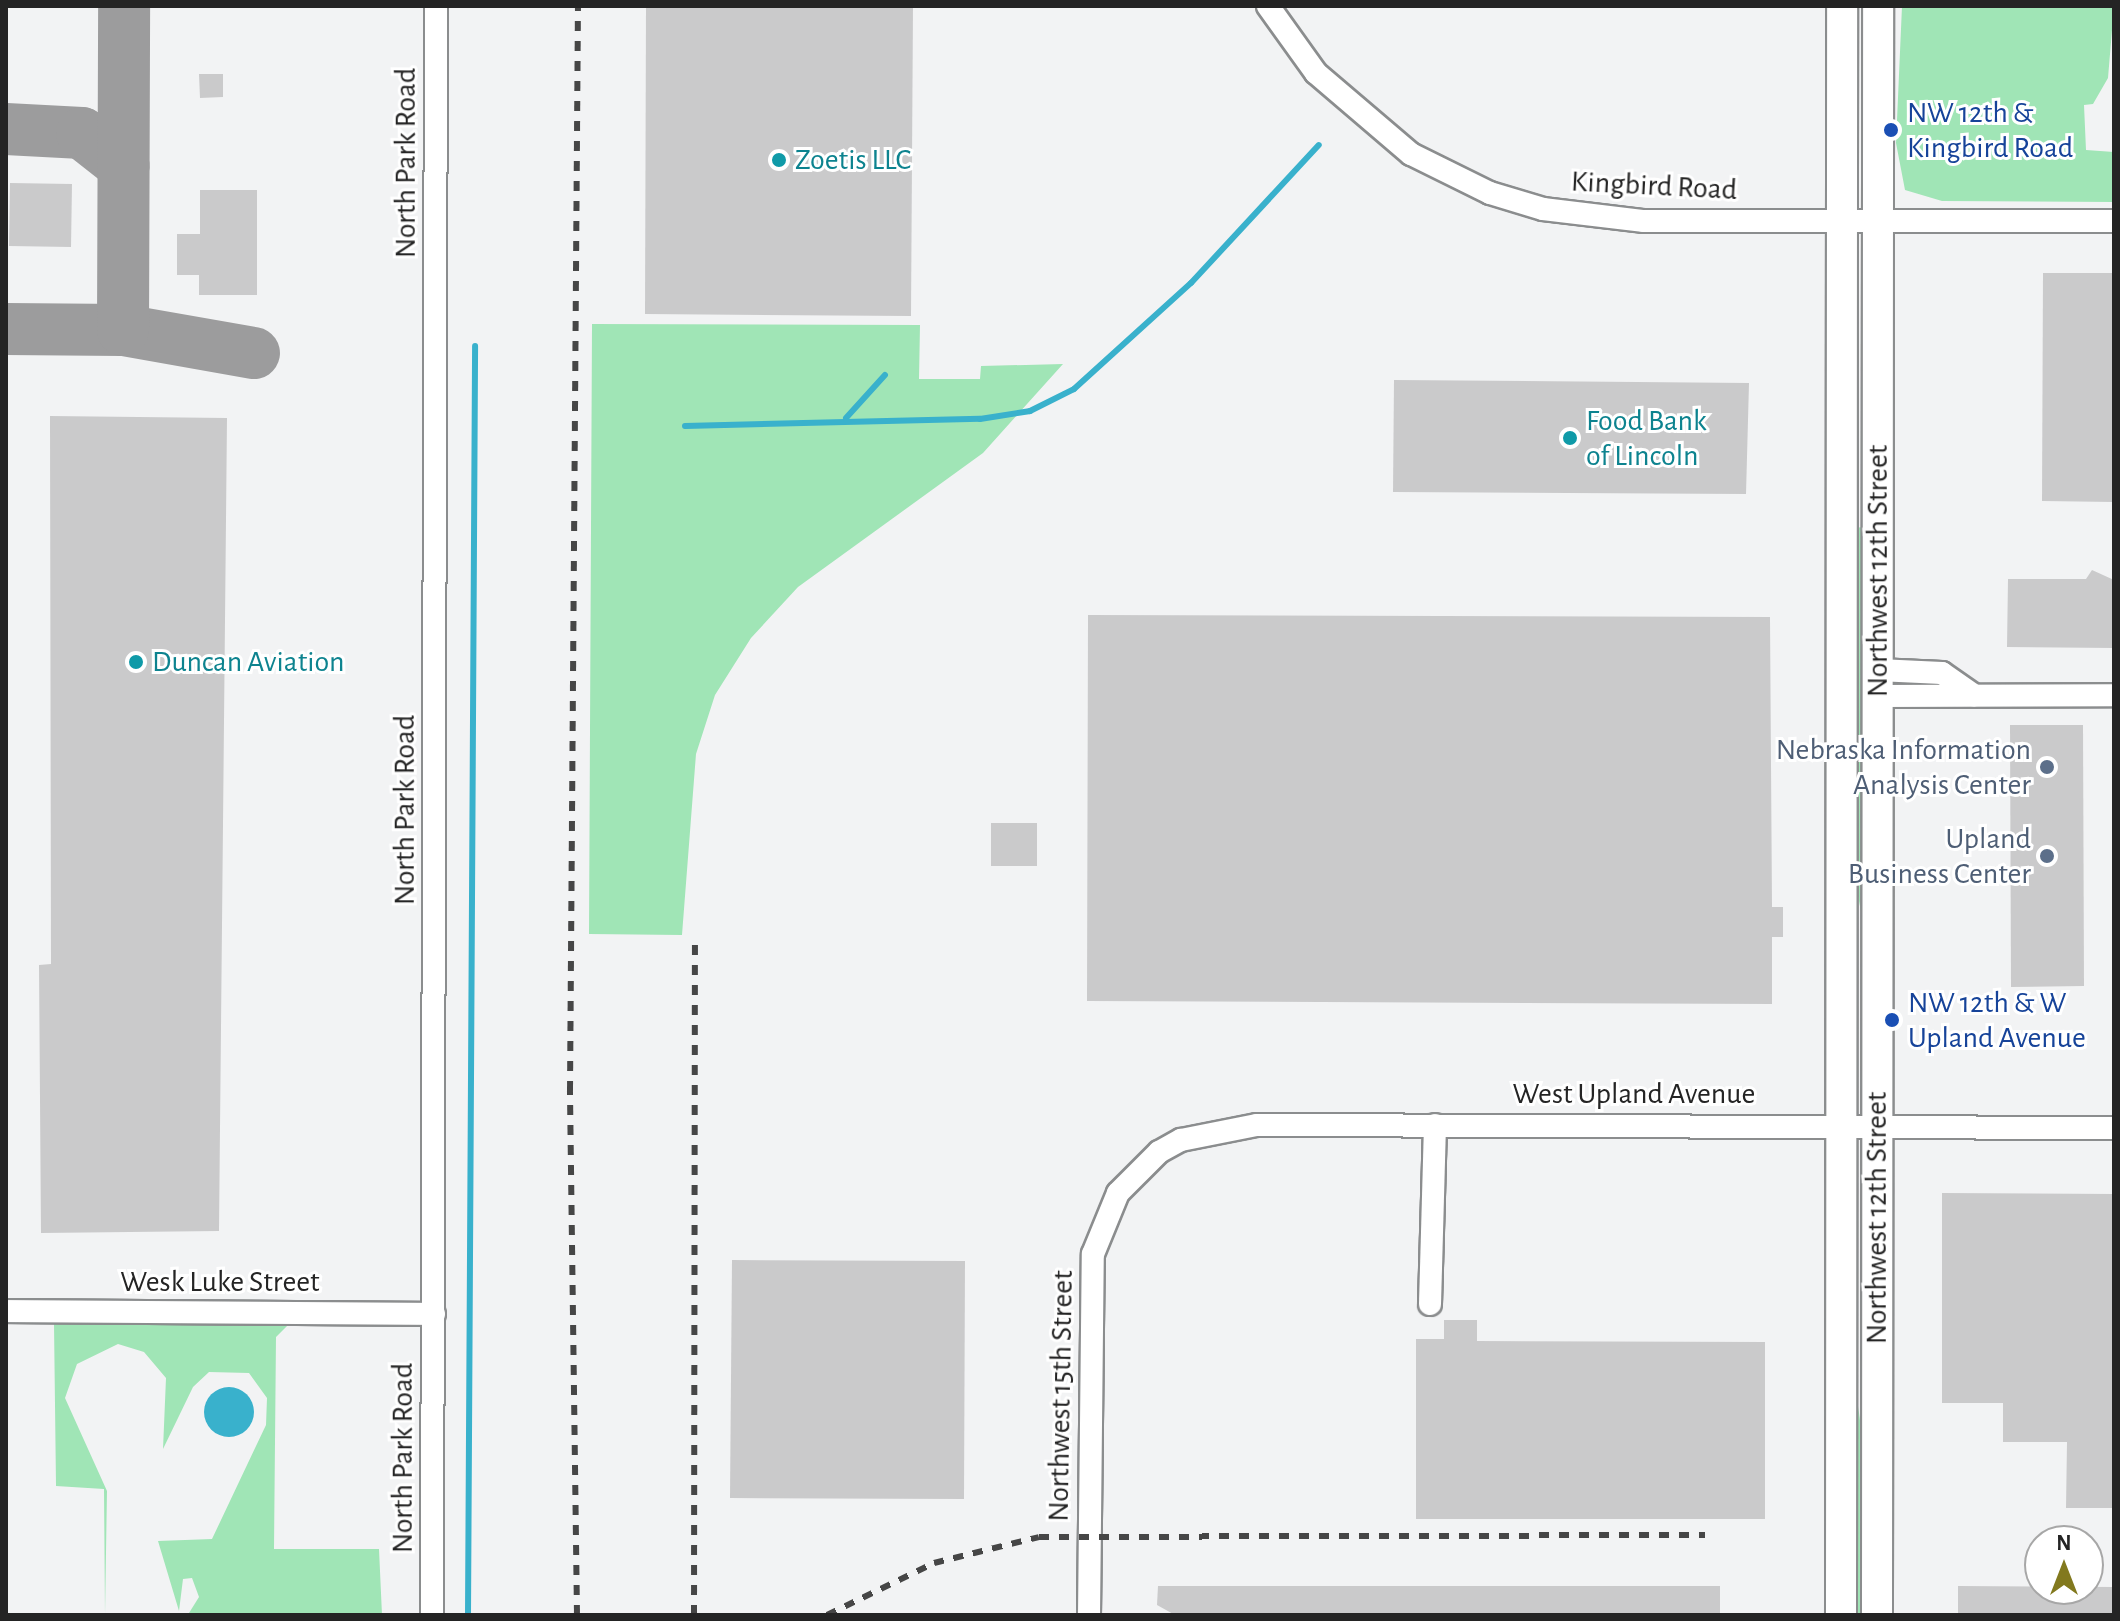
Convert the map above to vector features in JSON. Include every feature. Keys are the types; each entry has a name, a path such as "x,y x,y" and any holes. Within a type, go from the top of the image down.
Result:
{"main road":[{"name":"Northwest 12th Street","path":"1841,1615 1842,6"},
{"name":"Northwest 12th Street","path":"1877,1615 1878,6"}],"street":[{"name":"North Park Road","path":"432,1615 436,6"},
{"name":"Kingbird Road","path":"1268,6 1316,73 1360,115 1425,163 1490,193 1614,220 2114,221"},
{"path":"1878,683 1974,695 2114,695"},
{"name":"West Upland Avenue","path":"1159,1152 1193,1134 1237,1126 1876,1123 2114,1128"},
{"path":"1430,1304 1435,1125"},
{"name":"Northwest 15th Street","path":"1089,1615 1091,1262 1110,1206 1159,1152"},
{"name":"Wesk Luke Street","path":"6,1311 434,1314"}],"green space":[{"path":"1902,6 2114,6 2108,78 2093,104 2084,105 2086,150 2114,152 2114,202 1942,201 1905,190 1896,143"},
{"path":"592,324 920,325 919,379 980,379 981,366 1063,364 983,453 798,587 751,638 715,695 696,754 682,935 589,934"},
{"path":"1864,527 1867,911 1861,912 1853,868 1853,528"},
{"path":"54,1324 289,1324 276,1337 274,1549 379,1549 382,1615 189,1613 199,1597 192,1578 183,1579 179,1611 158,1541 212,1539 266,1425 267,1398 249,1373 209,1372 193,1387 163,1449 166,1378 144,1352 118,1344 77,1364 65,1398 107,1491 105,1615 104,1489 56,1486"},
{"path":"1858,1406 1866,1463 1868,1615 1853,1615"}],"water":[{"path":"229,1387 247,1394 254,1412 247,1430 229,1437 211,1430 204,1412 211,1394"}],"building":[{"name":"Zoetis LLC","path":"646,6 913,6 911,316 645,314"},
{"path":"199,74 223,74 223,97 200,98"},
{"path":"10,183 72,184 71,247 9,246"},
{"path":"200,190 257,190 257,295 199,295 199,275 177,275 177,234 200,234"},
{"path":"2043,273 2114,273 2114,502 2042,501"},
{"name":"Food Bank of Lincoln","path":"1394,380 1749,383 1746,494 1393,492"},
{"name":"Duncan Aviation","path":"50,416 227,418 219,1231 41,1233 39,965 51,964"},
{"path":"2092,570 2114,580 2114,648 2007,647 2008,579 2086,579"},
{"path":"1088,615 1770,617 1772,907 1783,907 1783,937 1772,937 1772,1004 1087,1001"},
{"name":"Upland Business Center","path":"2010,725 2083,725 2084,986 2011,987"},
{"path":"991,823 1037,823 1037,866 991,866"},
{"path":"1942,1193 2114,1194 2114,1508 2066,1508 2067,1442 2003,1442 2003,1403 1942,1403"},
{"path":"732,1260 965,1261 964,1499 730,1498"},
{"path":"1444,1320 1477,1320 1477,1341 1765,1342 1765,1519 1416,1519 1416,1339 1444,1339"},
{"path":"1158,1586 1720,1586 1720,1615 1175,1615 1157,1605"},
{"path":"1958,1586 2024,1586 2024,1605 2104,1605 2104,1587 2114,1587 2114,1615 1958,1615"}],"waterway":[{"path":"685,426 980,419 1030,411 1074,389 1191,283 1319,145"},
{"path":"468,1615 475,346"},
{"path":"846,418 885,375"}],"taxiway":[{"path":"123,330 124,6"},
{"path":"6,129 82,133 124,166"},
{"path":"6,329 123,330 254,353"}],"railway":[{"path":"577,1615 570,1091 578,6"},
{"path":"694,1615 695,935"},
{"path":"827,1615 934,1563 1039,1537 1705,1535"}],"place":[{"name":"NW 12th & Kingbird Road","path":"1891,130"},
{"name":"Zoetis LLC","path":"779,160"},
{"name":"Food Bank of Lincoln","path":"1570,438"},
{"name":"Duncan Aviation","path":"136,662"},
{"name":"Nebraska Information Analysis Center","path":"2047,767"},
{"name":"Upland Business Center","path":"2047,856"},
{"name":"NW 12th & W Upland Avenue","path":"1892,1020"}]}
